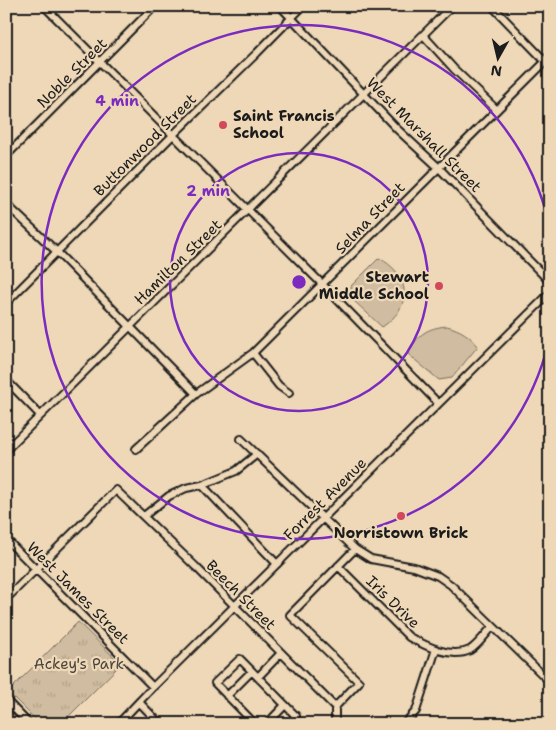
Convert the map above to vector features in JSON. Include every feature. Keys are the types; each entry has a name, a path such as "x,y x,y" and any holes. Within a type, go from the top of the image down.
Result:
{"street":[{"path":"44,6 438,403"},
{"name":"Noble Street","path":"6,156 155,6"},
{"name":"West Marshall Street","path":"280,6 397,129 438,167 550,282"},
{"name":"Buttonwood Street","path":"6,303 56,251 258,53 302,6"},
{"name":"Hamilton Street","path":"6,450 248,211 364,93 424,36 452,6"},
{"path":"492,6 548,59"},
{"path":"424,36 454,69 497,110"},
{"name":"Selma Street","path":"136,450 196,394 253,352 323,285 438,167 548,59"},
{"path":"6,204 56,251 196,394"},
{"name":"Forrest Avenue","path":"118,724 322,518 550,293"},
{"path":"253,352 279,386 289,393"},
{"path":"6,380 40,415"},
{"path":"241,439 355,549 371,558 414,567 438,576 450,585 550,682"},
{"path":"144,516 168,496 236,471 257,454"},
{"path":"202,485 277,564"},
{"name":"Beech Street","path":"36,568 116,490 334,707"},
{"name":"West James Street","path":"6,538 153,687"},
{"path":"335,724 334,707 359,682 290,615 355,549"},
{"name":"Iris Drive","path":"338,566 409,637 436,649 447,652 470,650 492,627"},
{"path":"10,595 36,568"},
{"path":"404,724 416,711 436,649"},
{"path":"258,677 282,654"},
{"path":"255,724 215,683 240,659 296,716 288,724"},
{"path":"227,696 252,671"},
{"path":"6,700 29,724"},
{"path":"140,703 160,724"},
{"path":"267,724 285,705"}],"green space":[{"path":"379,258 390,265 397,273 404,291 403,301 399,310 382,327 352,299 351,286"},
{"path":"447,326 464,333 478,346 452,378 439,380 408,354 415,342 423,334 433,329"},
{"name":"Ackey's Park","path":"78,622 121,664 61,724 40,724 8,692"}],"place":[{"name":"Saint Francis School","path":"223,125"},
{"name":"Stewart Middle School","path":"439,286"},
{"name":"Norristown Brick","path":"401,516"}]}
